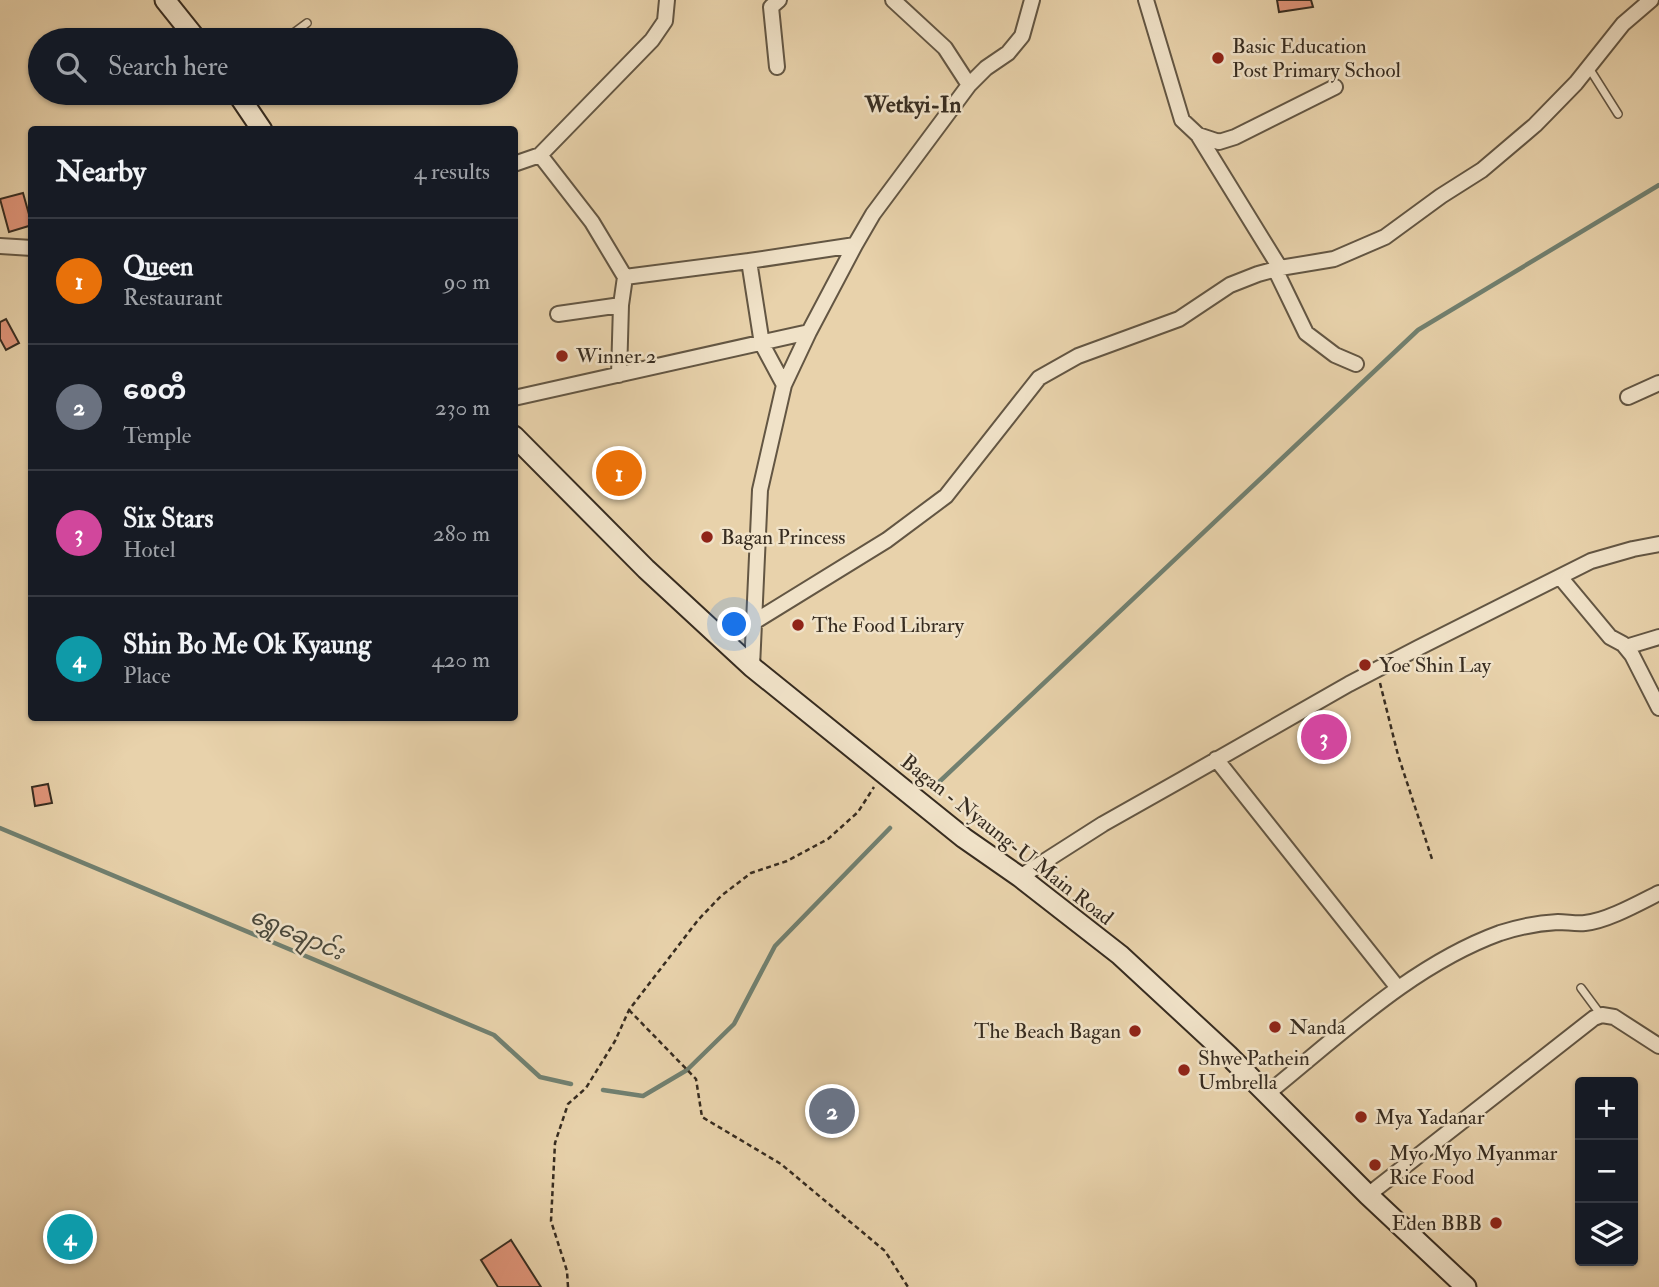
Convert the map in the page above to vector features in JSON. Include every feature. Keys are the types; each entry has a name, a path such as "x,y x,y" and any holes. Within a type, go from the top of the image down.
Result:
{"main road":[{"path":"165,0 188,28"},
{"path":"245,105 259,126"},
{"name":"Bagan - Nyaung-U Main Road","path":"518,440 646,569 752,667 964,838 1020,877 1119,955 1268,1093 1368,1195 1465,1287"}],"street":[{"path":"518,163 540,155 652,40 665,22 667,0"},
{"path":"777,67 771,6 779,0"},
{"path":"893,0 945,48 969,85"},
{"path":"752,667 760,490 784,385 809,332 873,214 969,85 986,68 1008,53 1022,36 1032,0"},
{"path":"1146,0 1182,120 1198,135 1277,269 1306,333 1335,355 1356,363"},
{"path":"754,622 887,540 946,496 1040,378 1078,356 1180,319 1230,285 1277,269 1334,259 1385,237 1482,170 1535,125 1576,83 1623,24 1651,0"},
{"path":"1198,135 1219,142 1335,87"},
{"path":"540,155 592,222 625,277 621,305 619,375"},
{"path":"625,277 855,245"},
{"path":"0,246 28,248"},
{"path":"749,261 762,344 784,385"},
{"path":"558,314 621,305"},
{"path":"518,397 809,332"},
{"path":"1628,397 1659,383"},
{"path":"1020,877 1103,824 1377,669 1591,561 1622,551 1659,544"},
{"path":"1560,576 1611,637 1626,648 1639,667 1659,708"},
{"path":"1626,648 1659,637"},
{"path":"1216,760 1398,988"},
{"path":"1268,1093 1398,988 1450,957 1511,929 1553,922 1588,923 1659,893"},
{"path":"1368,1195 1594,1018 1602,1015 1614,1017 1659,1046"}],"lane":[{"path":"300,28 307,23"},
{"path":"1588,67 1618,114"},
{"path":"1581,988 1602,1015"}],"path":[{"path":"1377,669 1398,755 1432,859"},
{"path":"568,1287 567,1271 551,1221 555,1143 568,1104 586,1088 615,1041 629,1010 698,920 721,896 751,873 787,861 828,839 858,812 883,772"},
{"path":"629,1010 696,1079 702,1117 780,1164 885,1251 908,1287"}],"building":[{"path":"1277,0 1311,0 1313,7 1279,12"},
{"path":"23,193 28,211 28,226 9,232 0,199"},
{"path":"6,319 19,343 6,350 0,339 0,322"},
{"path":"48,784 52,803 35,806 32,787"},
{"path":"77,1217 90,1245 64,1258 50,1229"},
{"path":"511,1240 541,1287 498,1287 481,1260"}],"waterway":[{"path":"938,783 1418,330 1659,185"},
{"name":"ရွှေချောင်း","path":"0,828 494,1035 540,1077 571,1084"},
{"path":"603,1090 643,1096 687,1070 734,1024 775,946 890,828"}],"place":[{"name":"Basic Education Post Primary School","path":"1218,58"},
{"name":"Winner 2","path":"562,356"},
{"name":"Queen","path":"619,473"},
{"name":"Bagan Princess","path":"707,537"},
{"name":"The Food Library","path":"798,625"},
{"name":"Yoe Shin Lay","path":"1365,665"},
{"name":"Six Stars","path":"1324,737"},
{"name":"Nanda","path":"1275,1027"},
{"name":"The Beach Bagan","path":"1135,1031"},
{"name":"Shwe Pathein Umbrella","path":"1184,1070"},
{"name":"စေတီ","path":"832,1111"},
{"name":"Mya Yadanar","path":"1361,1117"},
{"name":"Myo Myo Myanmar Rice Food","path":"1375,1165"},
{"name":"Eden BBB","path":"1496,1223"},
{"name":"Shin Bo Me Ok Kyaung","path":"70,1237"}],"district":[{"name":"Wetkyi-In","path":"913,104"}]}
